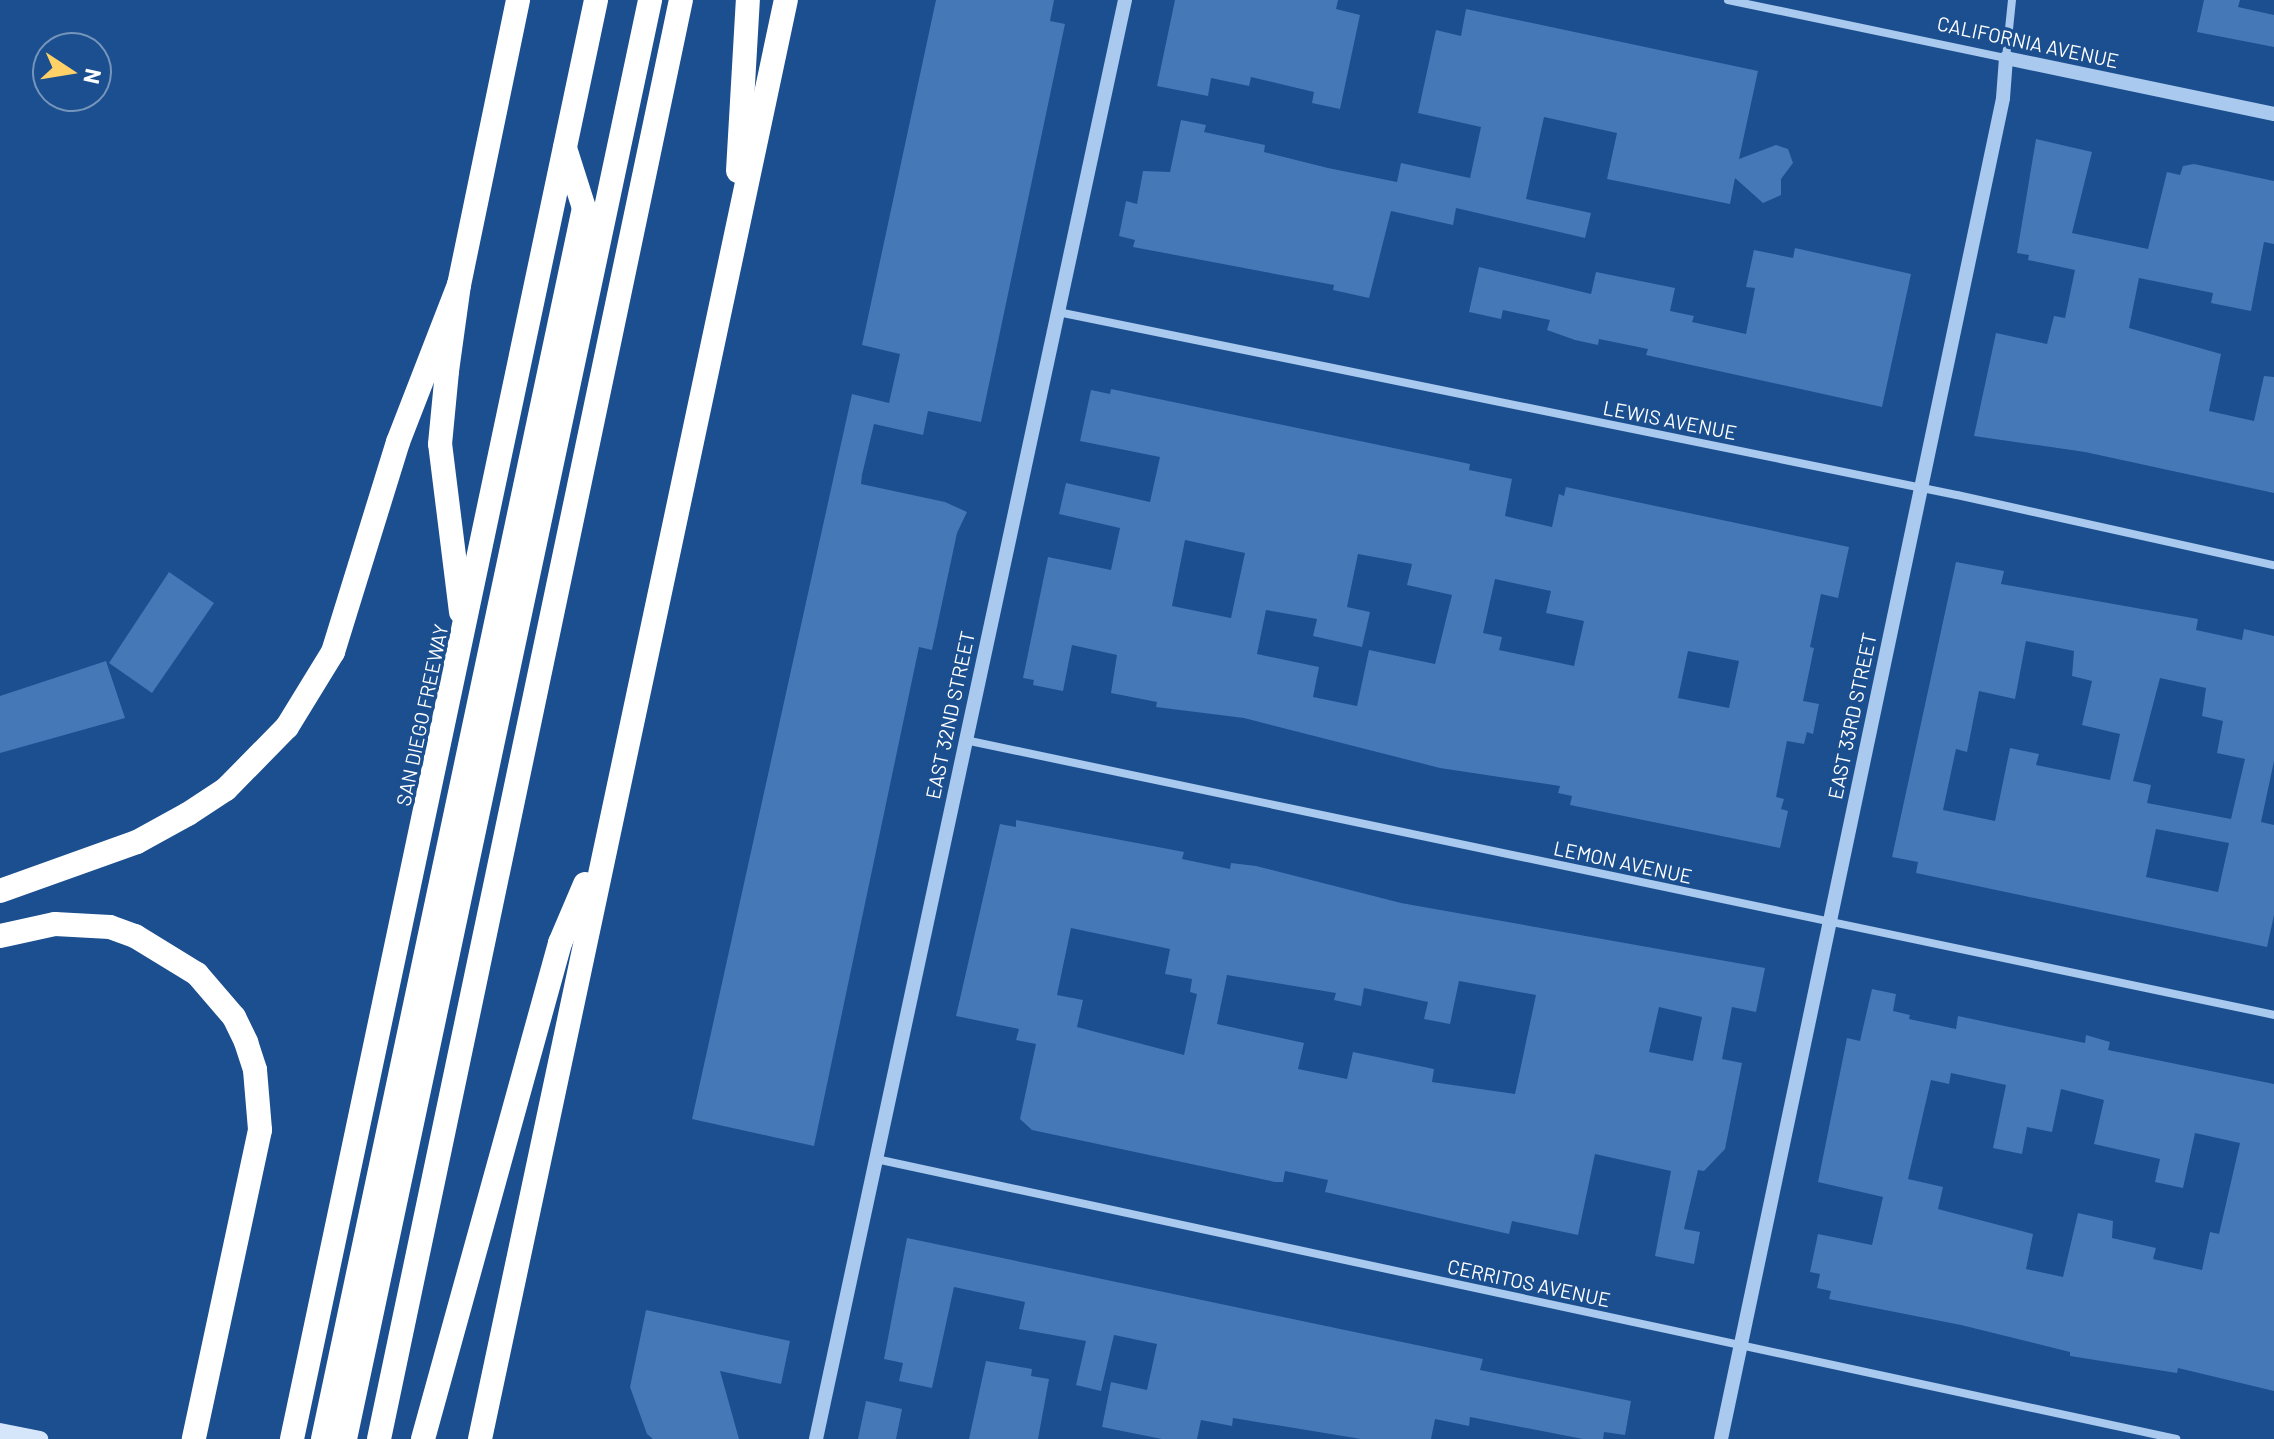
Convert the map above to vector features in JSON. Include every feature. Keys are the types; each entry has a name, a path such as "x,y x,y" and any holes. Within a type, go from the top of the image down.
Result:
{"highway":[{"path":"463,634 440,444 459,285 518,0"},
{"name":"SAN DIEGO FREEWAY","path":"292,1439 596,0"},
{"path":"345,1439 650,0"},
{"path":"379,1439 681,0"},
{"path":"734,250 748,0"},
{"path":"480,1439 786,0"},
{"path":"323,1439 584,208 565,145"},
{"path":"0,891 137,842 188,814 226,789 287,727 333,652 398,442 459,285"},
{"path":"423,1439 560,943 608,831"},
{"path":"0,936 55,924 110,927 135,936 197,974 234,1017 246,1042 255,1070 260,1130 194,1439"}],"main road":[{"path":"0,1431 40,1439"}],"street":[{"name":"EAST 32ND STREET","path":"816,1439 1125,0"},
{"name":"CALIFORNIA AVENUE","path":"1728,0 2274,114"},
{"name":"EAST 33RD STREET","path":"1721,1439 2003,98 2012,0"},
{"name":"LEWIS AVENUE","path":"1058,312 2274,565"},
{"name":"LEMON AVENUE","path":"965,740 2274,1015"},
{"name":"CERRITOS AVENUE","path":"875,1159 2176,1439"}],"building":[{"path":"936,0 1054,0 1050,21 1065,24 981,422 928,411 923,435 874,424 862,475 861,484 945,502 967,512 957,533 932,650 919,647 814,1146 692,1119 852,394 889,403 900,354 862,345"},
{"path":"1175,0 1338,0 1336,9 1360,15 1340,109 1312,103 1314,92 1251,77 1249,86 1211,78 1208,96 1157,86"},
{"path":"2204,0 2240,0 2238,7 2274,15 2274,47 2197,32"},
{"path":"1466,9 1758,71 1739,159 1776,145 1788,149 1793,163 1781,179 1781,195 1763,203 1735,178 1730,204 1607,179 1617,133 1544,117 1526,199 1591,213 1585,238 1456,208 1453,225 1391,211 1369,298 1333,290 1334,285 1133,247 1135,240 1119,236 1126,201 1137,204 1143,171 1170,172 1181,120 1206,125 1204,132 1265,145 1264,152 1397,182 1401,163 1470,178 1481,127 1418,113 1436,30 1461,36"},
{"path":"2036,139 2092,152 2072,233 2148,249 2167,172 2180,175 2183,166 2194,164 2274,181 2274,244 2264,242 2251,311 2211,303 2213,293 2139,278 2129,328 2221,354 2209,411 2254,421 2264,376 2274,377 2274,493 2085,452 1974,436 1996,333 2047,344 2054,316 2065,318 2075,270 2028,260 2029,255 2017,253"},
{"path":"1795,248 1911,274 1882,407 1646,355 1648,349 1599,339 1598,345 1575,340 1547,330 1550,320 1503,310 1501,319 1469,312 1479,267 1591,294 1596,272 1675,288 1670,311 1694,316 1692,322 1746,334 1755,288 1746,287 1754,250 1793,258"},
{"path":"1111,389 1470,464 1469,470 1512,479 1505,516 1552,527 1559,494 1564,496 1566,487 1849,547 1838,598 1821,594 1810,647 1814,648 1803,701 1819,704 1813,734 1807,732 1804,744 1787,741 1776,797 1784,799 1781,809 1788,811 1780,848 1570,805 1572,796 1558,793 1560,786 1440,768 1244,718 1156,707 1157,702 1111,693 1117,655 1072,645 1063,691 1033,685 1034,680 1023,678 1048,557 1111,570 1120,528 1059,514 1066,483 1150,502 1160,457 1080,441 1091,390 1110,394","holes":["1185,540 1245,553 1231,618 1172,606","1358,554 1412,564 1407,585 1452,595 1435,664 1369,650 1357,706 1313,697 1319,667 1257,654 1266,610 1317,619 1313,636 1362,647 1370,612 1347,607","1495,579 1551,591 1546,613 1584,621 1574,666 1499,650 1502,637 1483,633","1688,651 1739,661 1729,708 1678,698"]},
{"path":"1956,562 2004,571 2001,584 2198,619 2196,630 2242,640 2244,629 2274,636 2274,761 2261,822 2274,825 2274,915 2267,947 1916,873 1918,862 1892,857","holes":["2026,641 2074,651 2072,676 2092,681 2082,725 2120,734 2110,780 2036,765 2039,754 2010,748 1995,821 1943,810 1956,749 1967,752 1979,691 2015,699","2160,678 2206,688 2202,716 2223,721 2217,753 2245,759 2231,819 2147,803 2151,785 2133,781","2156,829 2229,843 2218,892 2146,877"]},
{"path":"169,572 214,603 152,693 109,663"},
{"path":"106,661 125,718 0,753 0,696"},
{"path":"1016,820 1184,852 1182,859 1230,869 1231,863 1256,866 1401,903 1765,968 1756,1012 1732,1007 1722,1059 1742,1063 1725,1149 1704,1171 1698,1170 1684,1229 1700,1232 1694,1264 1655,1256 1671,1171 1595,1154 1578,1235 1512,1221 1509,1234 1325,1192 1328,1180 1285,1171 1283,1182 1275,1182 1032,1130 1020,1119 1036,1044 1016,1040 1019,1029 956,1016 1000,824 1016,827","holes":["1071,928 1170,949 1165,974 1192,979 1190,992 1197,994 1184,1055 1077,1027 1083,1000 1057,995","1227,975 1336,993 1334,1000 1361,1006 1364,988 1428,1002 1424,1019 1450,1024 1459,981 1536,995 1515,1094 1432,1082 1434,1069 1353,1052 1347,1079 1298,1069 1304,1043 1217,1024","1659,1007 1702,1017 1693,1061 1649,1052"]},
{"path":"1872,989 1896,994 1893,1011 1910,1015 1909,1019 1956,1029 1958,1016 2085,1043 2086,1035 2110,1042 2108,1050 2274,1084 2274,1391 2178,1368 2177,1373 2070,1356 2070,1352 1961,1325 1829,1299 1831,1291 1817,1288 1820,1274 1810,1272 1818,1234 1872,1245 1883,1197 1818,1182 1847,1038 1860,1041","holes":["1951,1073 2006,1085 1993,1148 2022,1154 2027,1127 2052,1132 2061,1089 2104,1100 2094,1144 2160,1159 2155,1182 2183,1188 2195,1133 2240,1143 2219,1234 2210,1232 2202,1270 2153,1259 2156,1248 2112,1238 2113,1221 2078,1213 2063,1277 2026,1269 2033,1234 1938,1209 1943,1187 1908,1179 1931,1080 1949,1084"]},
{"path":"907,1238 1483,1359 1480,1370 1631,1401 1625,1435 1604,1432 1603,1439 1583,1439 1470,1417 1469,1426 1435,1419 1431,1439 1361,1439 1233,1418 1232,1426 1201,1420 1197,1439 1162,1439 1102,1427 1111,1382 1147,1390 1157,1344 1114,1335 1101,1391 1076,1385 1086,1341 1019,1329 1025,1302 954,1287 932,1388 899,1381 903,1363 884,1359"},
{"path":"646,1310 790,1341 781,1384 720,1371 739,1439 653,1439 647,1434 630,1387"},
{"path":"986,1361 1032,1369 1031,1376 1049,1379 1038,1439 969,1439"},
{"path":"866,1401 902,1409 896,1439 858,1439"}]}
